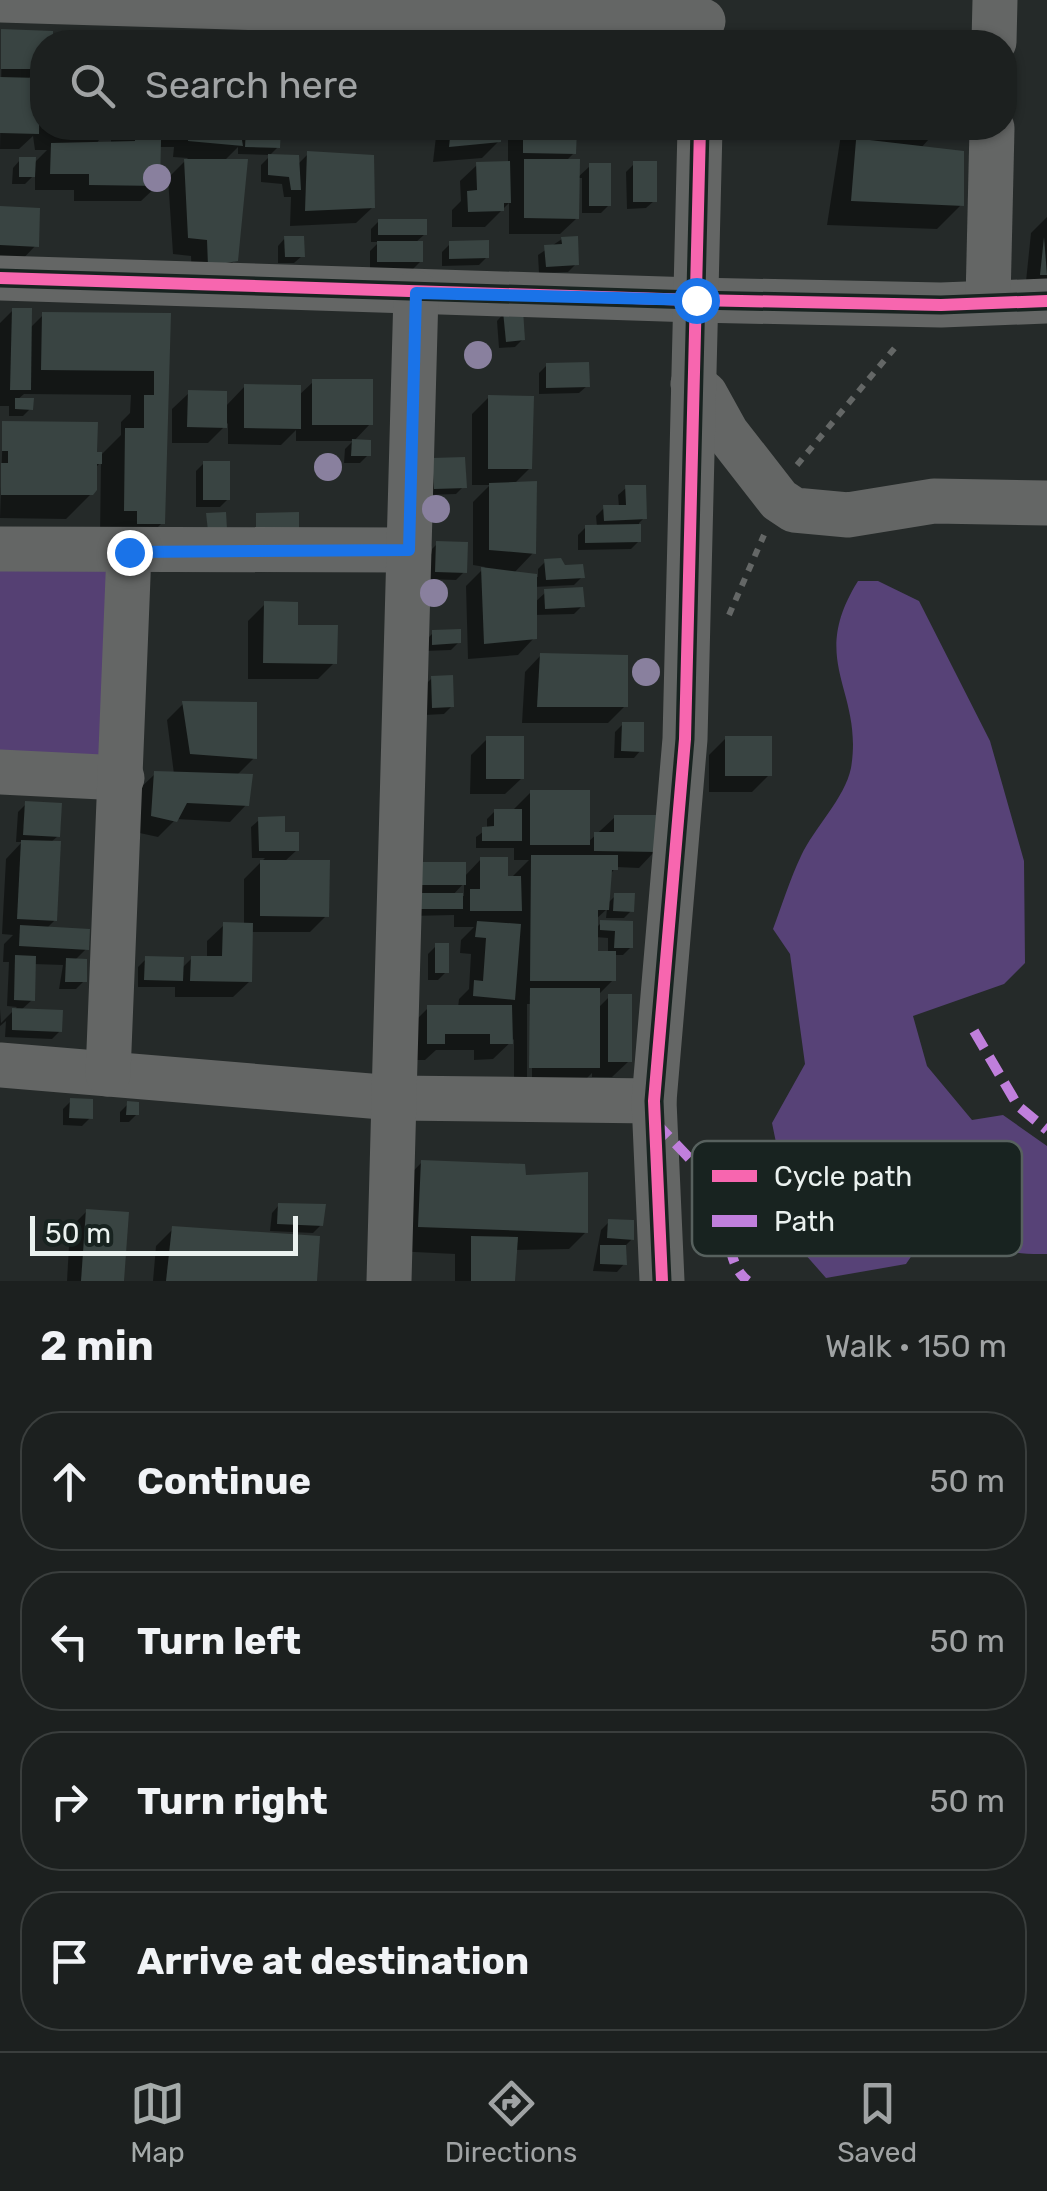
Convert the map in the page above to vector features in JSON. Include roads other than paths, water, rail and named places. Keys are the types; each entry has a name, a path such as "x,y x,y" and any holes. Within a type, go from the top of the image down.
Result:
{"street":[{"path":"0,0 703,21"},
{"path":"994,30 995,0"},
{"path":"662,1281 654,1101 685,738 700,140"},
{"path":"988,301 992,140"},
{"path":"0,278 696,300 941,305 1047,301"},
{"path":"389,1281 416,293"},
{"path":"693,384 705,394 726,432 779,500 794,510 848,515 934,500 1047,503"},
{"path":"0,549 409,550"},
{"path":"108,1074 129,552"},
{"path":"0,772 122,778"},
{"path":"0,1065 394,1098 654,1101"}]}
